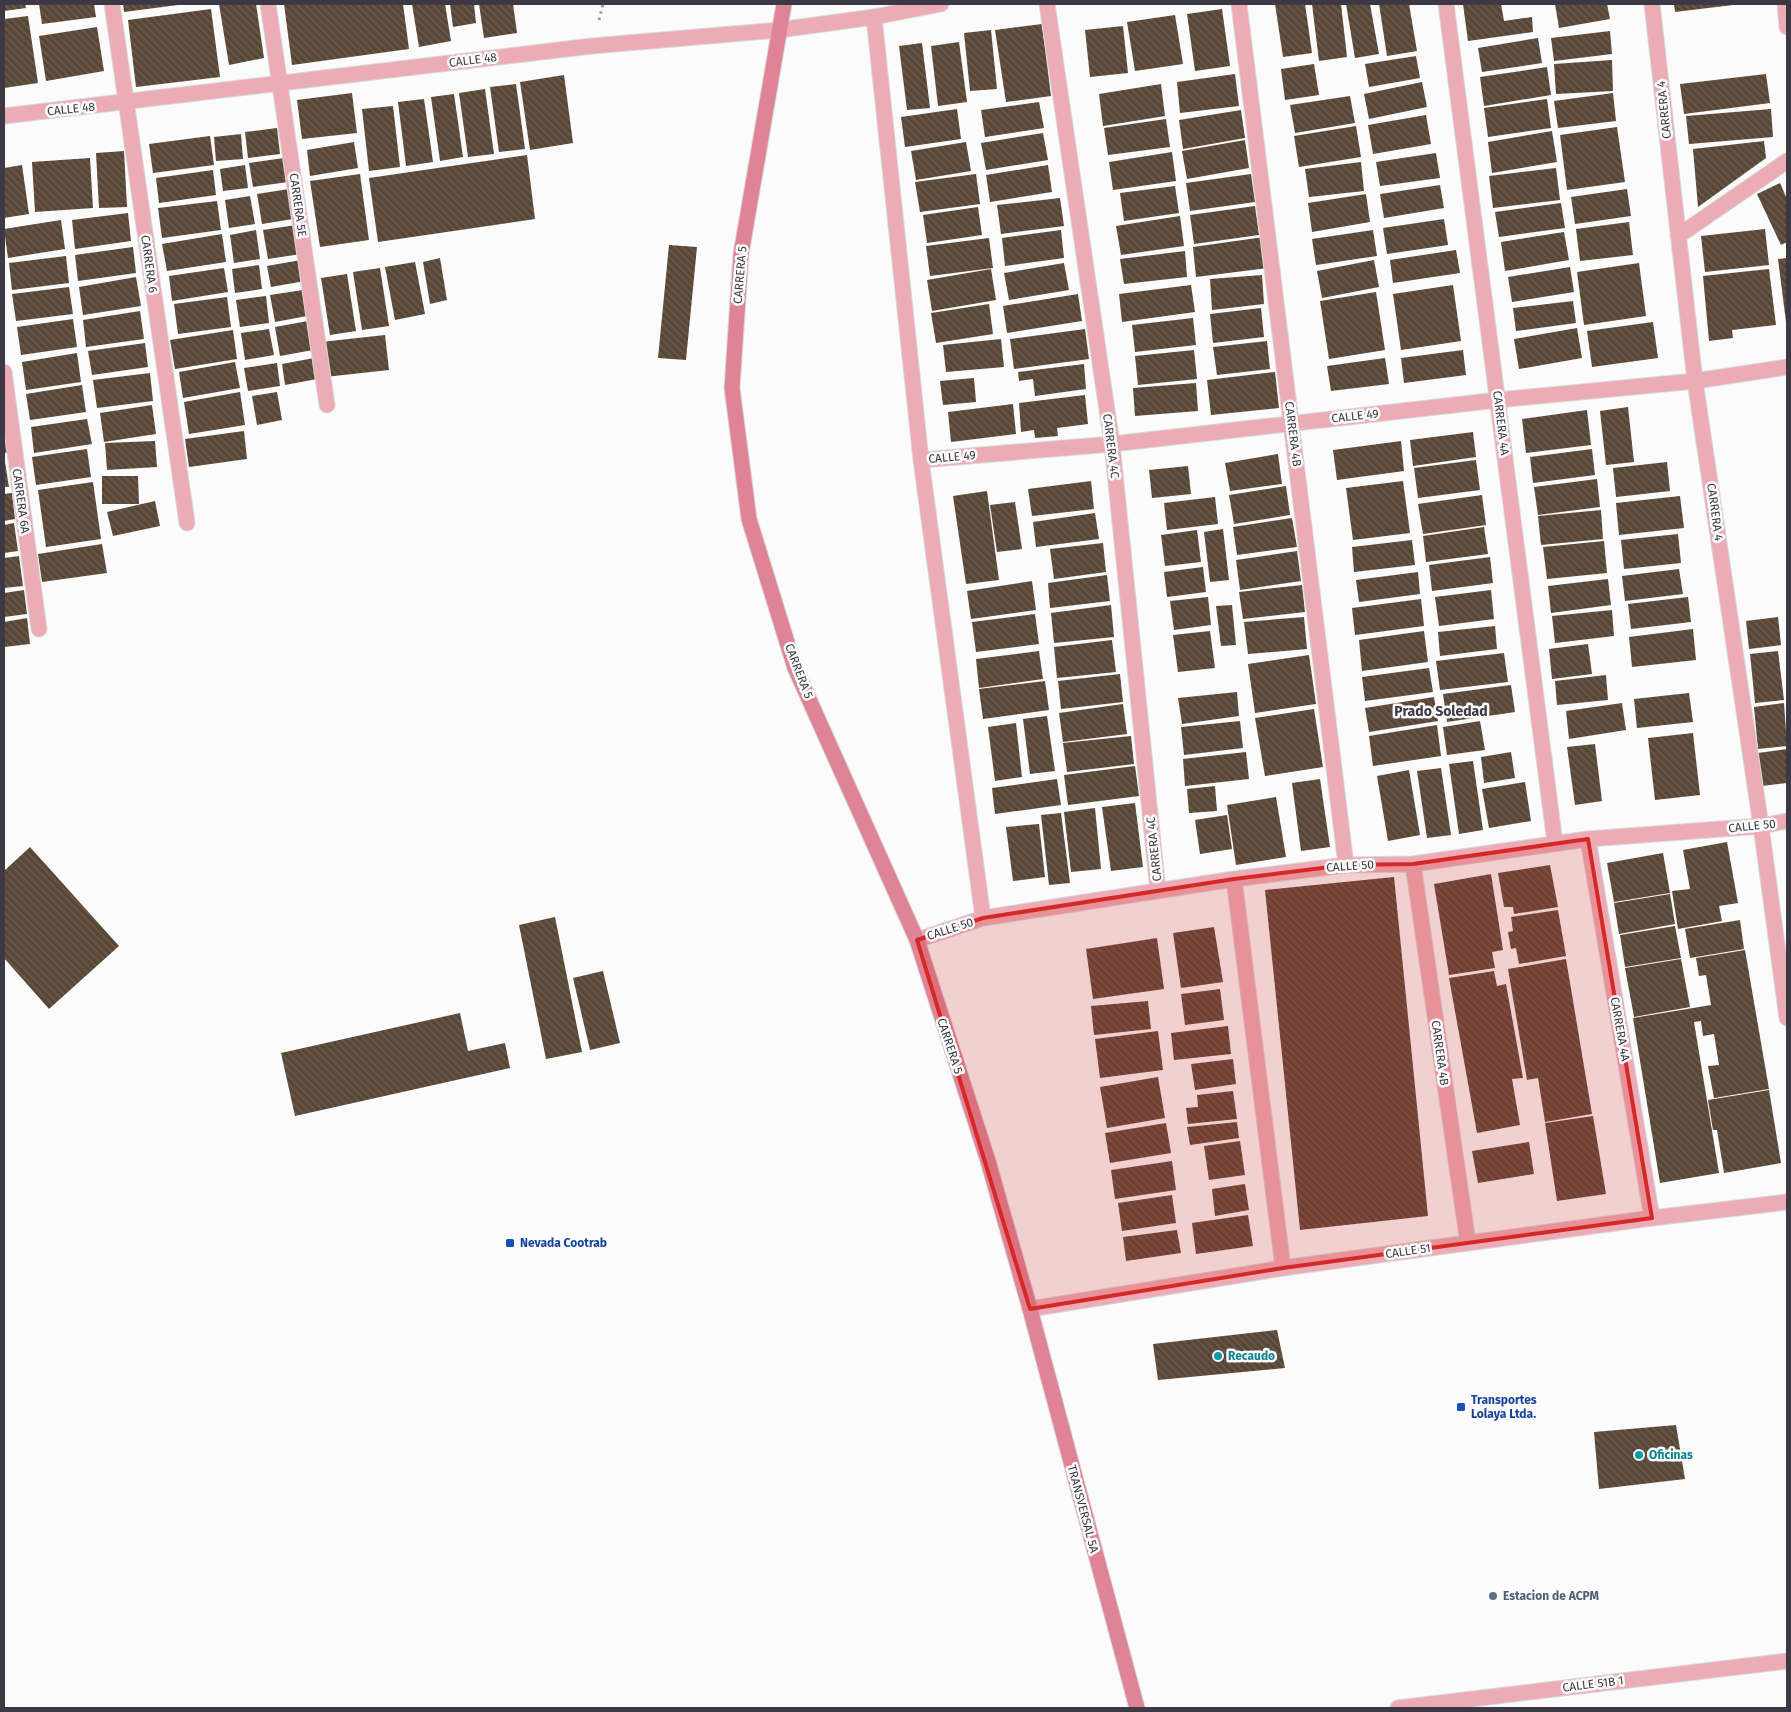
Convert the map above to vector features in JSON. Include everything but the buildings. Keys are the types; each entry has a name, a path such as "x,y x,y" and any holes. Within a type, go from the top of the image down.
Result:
{"main road":[{"name":"CARRERA 5","path":"784,4 741,254 733,369 732,388 750,519 795,668 917,940 988,1162 1030,1308"},
{"name":"TRANSVERSAL 5A","path":"1030,1308 1137,1708"}],"street":[{"name":"CARRERA 6","path":"112,4 187,523"},
{"name":"CARRERA 5E","path":"268,4 327,405"},
{"name":"CALLE 48","path":"4,116 126,103 592,46 779,30 874,17 941,4"},
{"name":"CARRERA 4C","path":"1047,4 1112,444 1158,892"},
{"name":"CARRERA 4B","path":"1239,4 1346,865"},
{"name":"CARRERA 4A","path":"1446,4 1555,843"},
{"name":"CARRERA 4","path":"1652,4 1695,381 1787,1011"},
{"path":"1785,4 1787,27"},
{"path":"874,17 921,460 983,918"},
{"path":"1678,236 1787,161"},
{"name":"CALLE 49","path":"921,460 1112,444 1498,400 1695,381 1787,367"},
{"name":"CARRERA 6A","path":"4,372 39,630"},
{"name":"CALLE 50","path":"917,940 983,918 1234,879 1346,865 1413,864 1588,839 1761,826 1787,821"},
{"name":"CARRERA 4A","path":"1588,839 1652,1218"},
{"name":"CARRERA 4B","path":"1413,864 1468,1242"},
{"path":"1234,879 1283,1268"},
{"name":"CALLE 51","path":"1030,1308 1283,1268 1468,1242 1787,1202"},
{"name":"CALLE 51B 1","path":"1398,1708 1787,1661"}],"highlighted area":[{"path":"1588,839 1652,1218 1283,1268 1030,1309 917,940 983,918 1234,879 1346,865 1413,864"}],"place":[{"name":"Nevada Cootrab","path":"510,1243"},
{"name":"Recaudo","path":"1218,1356"},
{"name":"Transportes Lolaya Ltda.","path":"1461,1407"},
{"name":"Oficinas","path":"1639,1455"},
{"name":"Estacion de ACPM","path":"1493,1596"}],"district":[{"name":"Prado Soledad","path":"1441,711"}]}
